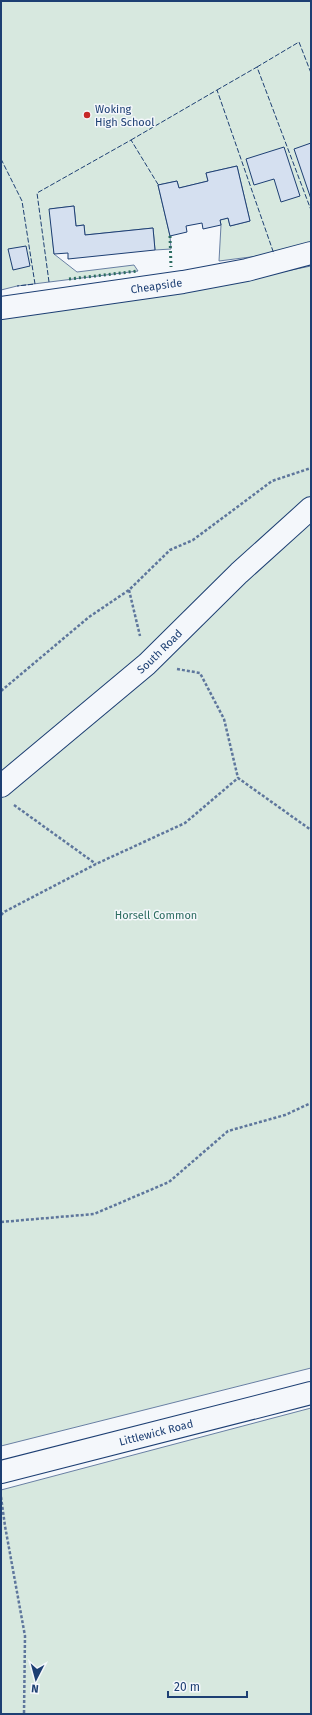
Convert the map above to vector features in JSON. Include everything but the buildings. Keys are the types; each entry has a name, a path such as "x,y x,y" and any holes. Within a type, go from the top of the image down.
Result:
{"street":[{"name":"Cheapside","path":"1,308 168,284 247,270 311,253"},
{"name":"South Road","path":"1,786 147,664 240,573 311,508"},
{"name":"Littlewick Road","path":"1,1472 311,1393"}],"path":[{"path":"1,691 89,617 128,590 170,550 193,540 272,481 311,468"},
{"path":"128,590 147,664 200,673 224,719 238,778 311,830"},
{"path":"1,916 4,912 96,864 185,823 238,778"},
{"path":"14,805 96,864"},
{"path":"1,1222 94,1214 169,1182 228,1131 285,1115 311,1103"},
{"path":"1,1492 5,1526 25,1636 24,1714"}],"green space":[{"path":"1,1 311,1 311,244 274,254 219,261 220,220 228,218 230,226 250,221 237,166 206,173 208,181 179,188 177,181 158,185 170,236 171,249 155,250 153,228 85,235 84,225 76,226 74,206 50,209 54,254 77,272 134,265 138,271 17,286 1,290"},
{"name":"Horsell Common","path":"311,266 311,1368 1,1446 1,315 196,289"},
{"path":"311,1408 311,1714 1,1714 1,1490"}],"hedge":[{"path":"170,236 171,267"},
{"path":"69,279 138,271"}],"fence":[{"path":"257,67 299,42 311,73"},
{"path":"217,90 257,67 311,210"},
{"path":"131,140 217,90 274,254"},
{"path":"49,282 37,193 131,140 159,186"},
{"path":"1,159 22,201 35,284 17,286"}],"place":[{"name":"Woking High School","path":"87,115"}]}
